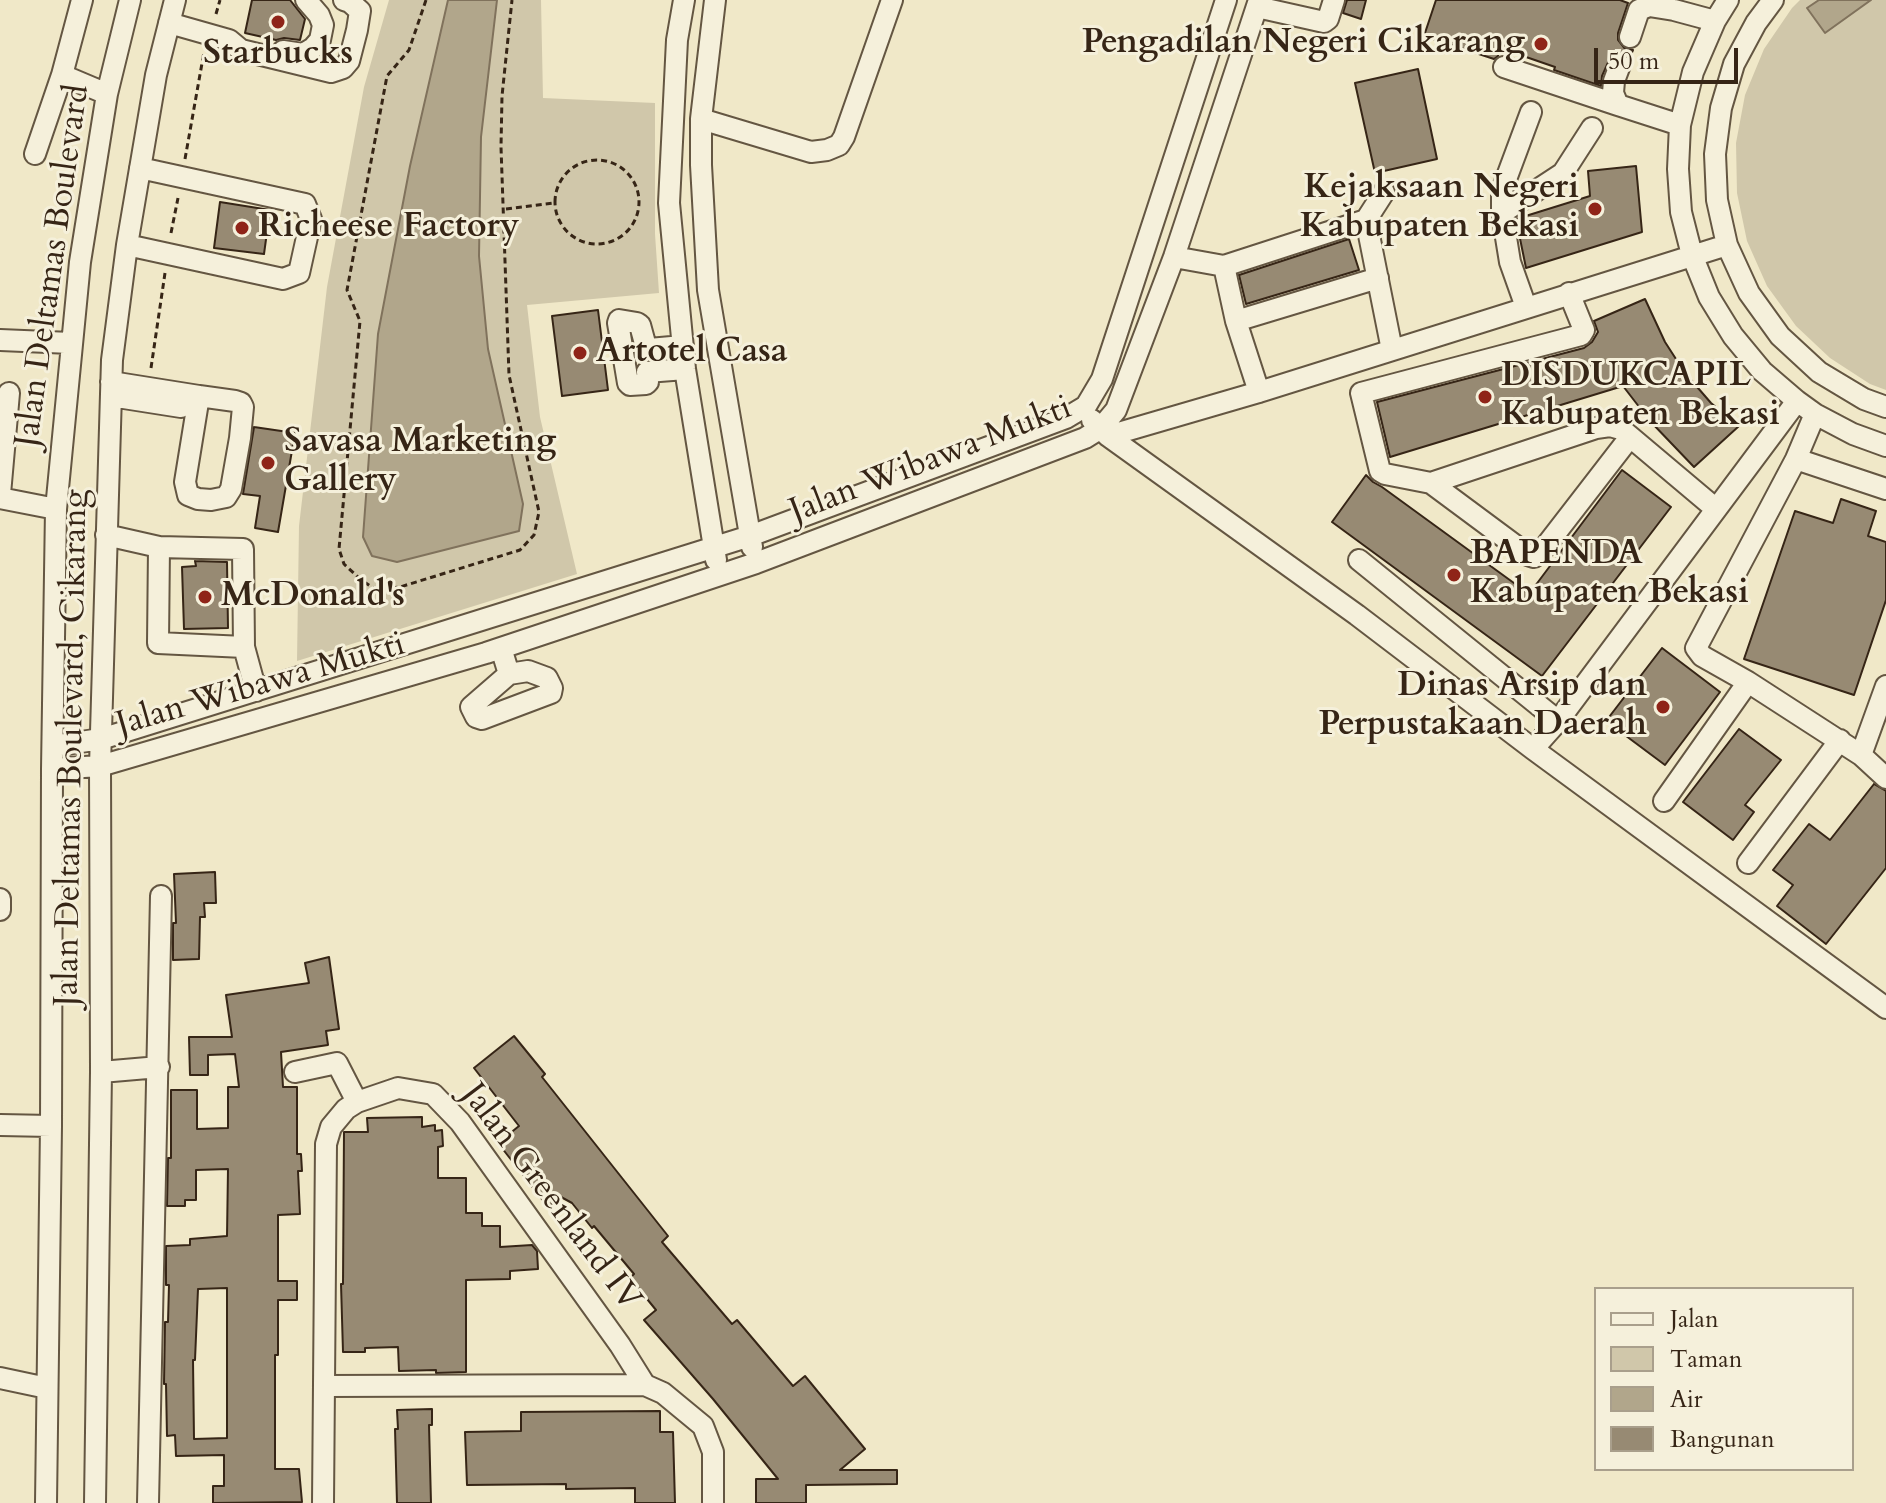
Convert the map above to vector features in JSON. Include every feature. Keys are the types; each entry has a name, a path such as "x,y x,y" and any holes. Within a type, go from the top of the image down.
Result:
{"street":[{"path":"35,154 62,75 82,0"},
{"name":"Jalan Deltamas Boulevard","path":"46,1503 56,509 80,262 107,94 130,0"},
{"name":"Jalan Deltamas Boulevard, Cikarang","path":"95,1503 101,1072 100,766 112,360 127,245 156,75 175,0"},
{"path":"169,23 303,54 320,40 323,25 306,0"},
{"path":"219,37 241,50 331,72 343,68 349,61 357,30 360,11 344,0"},
{"path":"684,0 677,40 669,203 685,369 719,576"},
{"path":"715,0 701,119 708,290 756,563"},
{"path":"701,119 811,152 839,145 892,0"},
{"name":"Jalan Wibawa Mukti","path":"53,746 101,739 750,536 1066,418 1080,410 1086,406 1102,379 1226,0"},
{"path":"1258,3 1324,22 1328,19 1334,0"},
{"path":"1773,0 1756,23 1734,64 1721,108 1715,154 1717,200 1727,245 1749,293 1780,336 1819,372 1864,399 1886,407"},
{"path":"1725,1 1693,72 1680,125 1678,169 1681,212 1692,255 1709,297 1733,336 1762,371 1815,414 1853,434 1886,446"},
{"name":"Jalan Wibawa Mukti","path":"52,769 100,766 494,650 756,563 1104,432 1116,410 1174,257 1258,3"},
{"path":"1630,37 1639,10 1649,6 1715,21"},
{"path":"1618,105 1613,93 1620,65"},
{"path":"1504,67 1680,125"},
{"path":"62,75 107,94"},
{"path":"1526,307 1510,262 1502,213 1502,190 1531,112"},
{"path":"1502,213 1563,173 1592,128"},
{"path":"127,245 283,279 299,273 311,219 305,204 140,168"},
{"path":"1174,257 1224,266 1366,220 1384,192"},
{"path":"1366,220 1392,350"},
{"path":"1104,432 1259,392 1727,245"},
{"path":"1224,266 1236,321 1259,392"},
{"path":"1236,321 1378,278"},
{"path":"1569,293 1584,330 1581,335 1361,393 1380,471 1431,483 1534,557 1630,437"},
{"path":"683,346 649,349 640,325 619,320 630,385 646,384 647,372 685,369"},
{"path":"0,340 71,343"},
{"path":"111,389 148,388 198,403"},
{"path":"111,389 198,403 241,403 240,438 231,489 226,497 211,500 188,495 185,482 198,403"},
{"path":"9,393 0,496 56,509"},
{"path":"1533,749 1558,721 1797,401"},
{"path":"1080,410 1104,432 1357,615 1533,749 1886,1008"},
{"path":"1815,414 1796,459 1697,645 1698,652 1840,740 1886,778"},
{"path":"1431,483 1610,426 1621,429 1716,509"},
{"path":"1796,459 1886,489"},
{"path":"106,535 159,547 243,549 244,647 256,691"},
{"path":"159,547 158,643 244,647"},
{"path":"1359,560 1558,721"},
{"path":"477,621 509,674"},
{"path":"1664,801 1748,682"},
{"path":"1861,755 1886,686"},
{"path":"1748,863 1840,740"},
{"path":"148,1503 161,896"},
{"path":"0,899 0,910"},
{"path":"295,1072 337,1063 357,1102"},
{"path":"101,1072 159,1067"},
{"name":"Jalan Greenland IV","path":"323,1503 325,1149 333,1123 346,1109 398,1088 437,1097 460,1122 620,1345 645,1385 663,1393 705,1428 713,1452 713,1503"},
{"path":"0,1125 51,1126"},
{"path":"0,1378 47,1388"},
{"path":"324,1386 645,1385"}],"path":[{"path":"426,0 409,50 387,76 347,290 360,321 339,549 344,564 376,590 400,587 520,550 534,535 539,512 509,375 501,147 502,96 512,0"},
{"path":"148,388 168,252 203,55 219,37"},
{"path":"597,159 614,163 628,172 637,186 640,203 636,219 627,232 613,241 597,245 581,242 567,233 558,219 554,203 557,187 566,172 580,163 597,159"},
{"path":"504,209 554,203"}],"green space":[{"path":"389,0 541,0 543,98 655,103 655,234 659,293 527,305 540,417 577,574 297,661 299,526 327,287 364,87"},
{"path":"1800,0 1886,0 1886,390 1870,384 1830,358 1796,326 1767,286 1747,241 1737,193 1736,143 1745,95 1764,49"}],"water":[{"path":"448,0 497,0 481,137 479,256 488,349 523,504 519,531 397,562 372,556 363,537 378,334 410,166"},
{"path":"1819,0 1871,0 1825,33 1807,8"}],"building":[{"name":"Starbucks","path":"252,0 290,0 305,19 300,40 276,40 245,33"},
{"path":"1347,0 1366,0 1361,19 1343,13"},
{"name":"Pengadilan Negeri Cikarang","path":"1436,0 1620,0 1628,3 1618,40 1625,49 1633,50 1630,57 1619,52 1611,56 1601,86 1500,48 1494,59 1424,36"},
{"path":"1418,69 1437,159 1375,173 1355,83"},
{"name":"Kejaksaan Negeri Kabupaten Bekasi","path":"1636,166 1642,232 1526,268 1516,219 1590,196 1588,171"},
{"name":"Richeese Factory","path":"220,202 270,210 264,254 214,248"},
{"path":"1349,239 1359,270 1246,304 1239,275"},
{"path":"1645,299 1665,342 1685,373 1711,403 1739,426 1694,467 1650,421 1623,386 1390,457 1377,402 1584,348 1598,332 1594,321"},
{"name":"Artotel Casa","path":"598,310 608,390 562,396 552,316"},
{"name":"Savasa Marketing Gallery","path":"254,427 295,433 278,532 255,528 260,496 243,494"},
{"name":"BAPENDA Kabupaten Bekasi","path":"1622,470 1671,507 1542,676 1332,522 1366,475 1529,594"},
{"path":"1841,499 1876,511 1868,536 1886,542 1886,600 1854,695 1744,659 1795,511 1833,523"},
{"name":"McDonald's","path":"195,561 227,562 228,628 184,629 182,567 196,566"},
{"name":"Dinas Arsip dan Perpustakaan Daerah","path":"1662,648 1720,692 1665,765 1606,721"},
{"path":"1739,729 1781,760 1745,805 1754,812 1733,840 1683,802"},
{"path":"1874,784 1886,791 1886,868 1826,944 1777,906 1793,885 1773,870 1809,824 1830,840"},
{"path":"215,872 216,903 204,903 205,917 200,917 199,959 173,960 173,923 176,923 174,874"},
{"path":"329,957 339,1029 326,1031 328,1045 281,1052 283,1087 297,1087 297,1154 301,1154 302,1171 298,1171 300,1214 278,1215 278,1281 297,1281 297,1300 278,1300 275,1469 299,1469 302,1502 213,1503 213,1486 224,1486 224,1455 176,1456 175,1435 167,1436 164,1384 169,1285 166,1285 166,1246 190,1245 190,1239 227,1236 228,1169 196,1170 196,1200 185,1200 185,1206 167,1206 171,1090 197,1090 197,1129 228,1128 228,1087 239,1087 235,1054 208,1055 208,1075 190,1075 189,1037 232,1037 226,995 309,983 305,963","holes":["227,1288 227,1438 194,1439 193,1360 198,1289"]},
{"path":"514,1036 545,1074 542,1077 668,1236 662,1242 732,1324 737,1320 793,1386 805,1376 865,1449 840,1470 897,1470 897,1484 806,1485 806,1503 756,1503 756,1479 778,1479 644,1320 656,1310 630,1278 634,1274 572,1203 561,1197 548,1207 498,1143 519,1126 474,1068"},
{"path":"422,1117 422,1127 435,1125 435,1131 442,1130 443,1146 438,1147 438,1178 466,1178 466,1213 482,1213 482,1226 500,1226 500,1247 532,1245 537,1251 538,1269 510,1271 510,1279 466,1280 466,1372 399,1371 398,1347 343,1352 344,1132 368,1132 367,1118"},
{"path":"432,1409 432,1425 429,1425 431,1503 397,1503 397,1410"},
{"path":"660,1411 660,1432 673,1432 675,1503 635,1503 635,1488 566,1489 566,1484 467,1485 465,1432 521,1431 521,1412"}],"place":[{"name":"Starbucks","path":"278,22"},
{"name":"Pengadilan Negeri Cikarang","path":"1541,44"},
{"name":"Kejaksaan Negeri Kabupaten Bekasi","path":"1595,209"},
{"name":"Richeese Factory","path":"242,228"},
{"name":"Artotel Casa","path":"580,353"},
{"name":"DISDUKCAPIL Kabupaten Bekasi","path":"1485,397"},
{"name":"Savasa Marketing Gallery","path":"268,463"},
{"name":"BAPENDA Kabupaten Bekasi","path":"1454,575"},
{"name":"McDonald's","path":"205,597"},
{"name":"Dinas Arsip dan Perpustakaan Daerah","path":"1663,707"}]}
